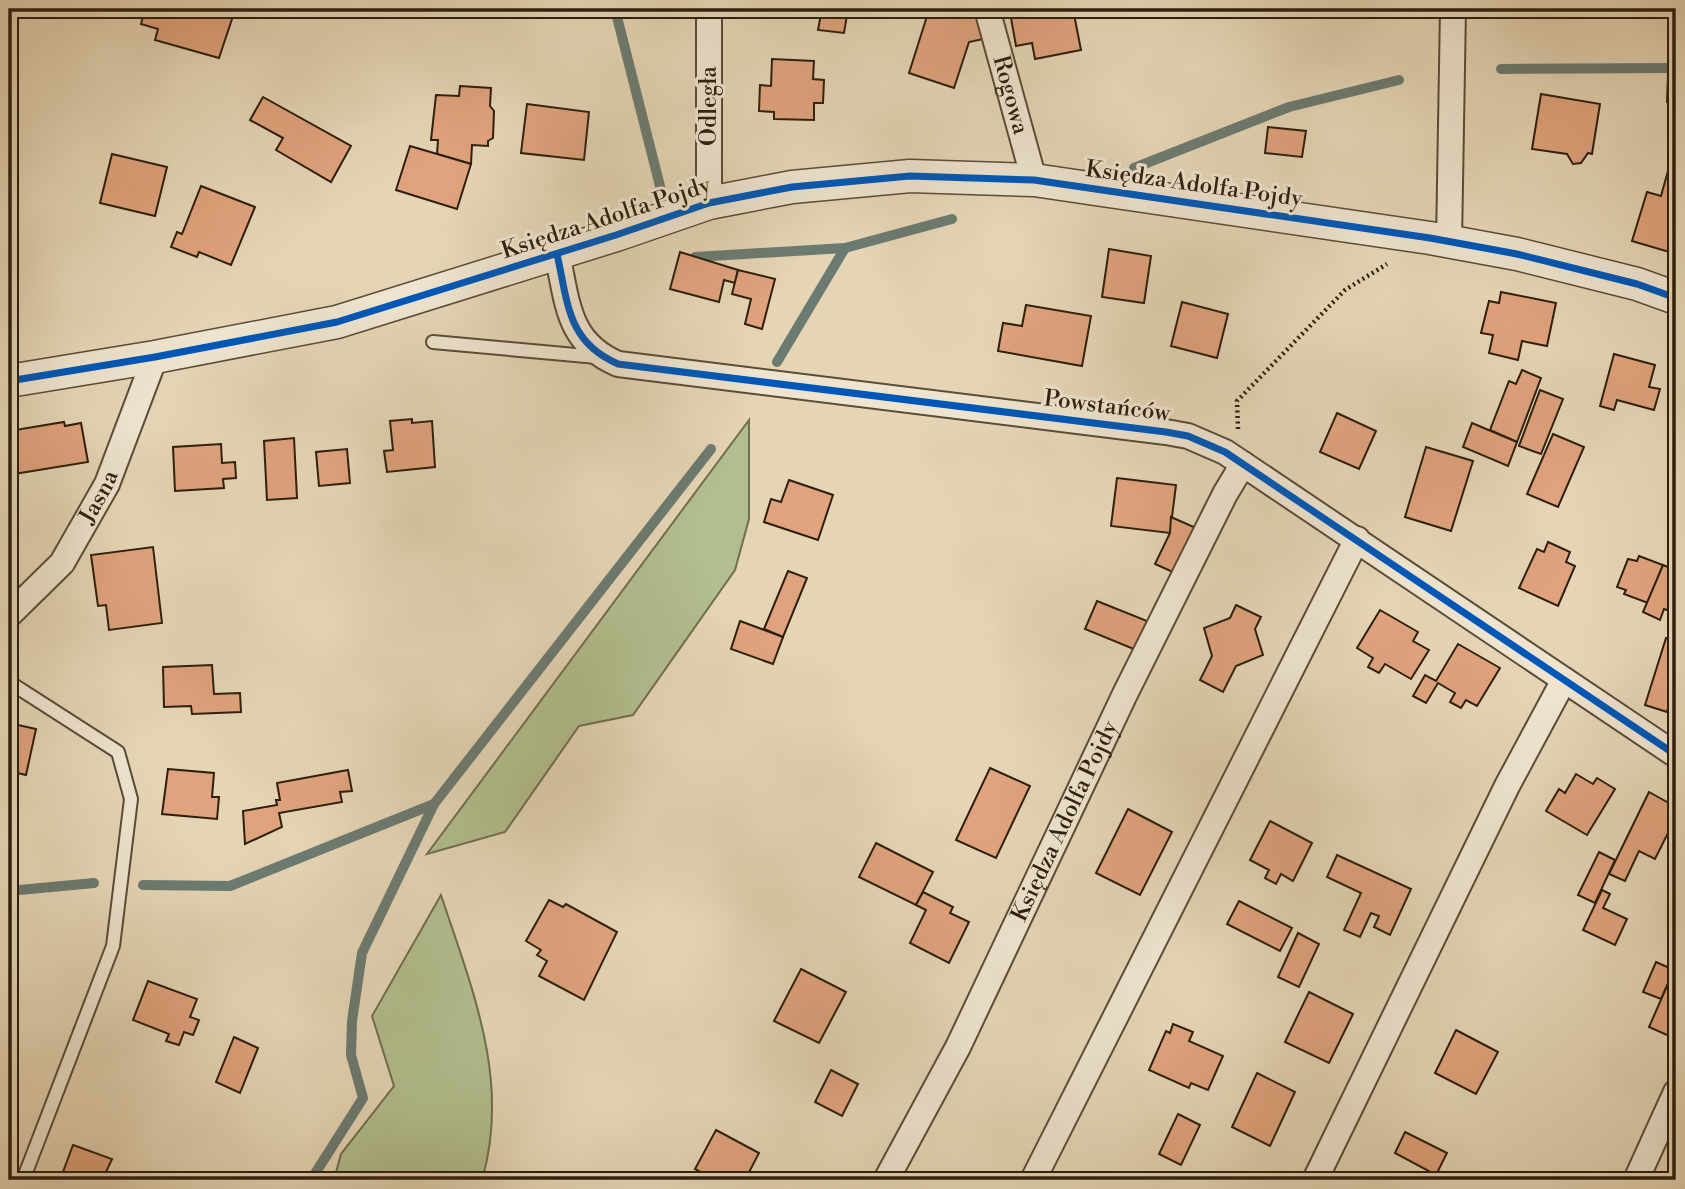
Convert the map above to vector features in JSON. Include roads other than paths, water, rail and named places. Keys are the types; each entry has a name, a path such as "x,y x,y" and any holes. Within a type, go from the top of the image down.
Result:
{"street":[{"name":"Odległa","path":"709,9 709,203"},
{"name":"Rogowa","path":"987,9 1034,180"},
{"path":"1439,240 1453,9"},
{"name":"Księdza Adolfa Pojdy","path":"9,381 155,357 337,322 557,254 709,203 792,187 909,176 1034,180 1439,240 1517,254 1637,284 1676,298"},
{"name":"Powstańców","path":"557,254 576,332 586,346 601,357 638,368 1188,436 1234,458 1676,755"},
{"name":"Jasna","path":"9,615 62,563 107,484 155,357"},
{"name":"Księdza Adolfa Pojdy","path":"886,1180 958,1046 1125,694 1225,494 1234,458"},
{"path":"1033,1180 1357,539"},
{"path":"1315,1180 1507,786 1564,680"},
{"path":"1636,1180 1676,1092"}],"lane":[{"path":"433,342 601,357"},
{"path":"9,682 118,752 131,799 113,946 23,1180"}],"waterway":[{"path":"615,9 662,194"},
{"path":"1501,69 1676,68"},
{"path":"1134,168 1289,107 1399,80"},
{"path":"777,362 845,248 952,219"},
{"path":"695,257 845,248"},
{"path":"143,885 230,886 434,804 711,449"},
{"path":"311,1180 363,1098 351,1055 352,1021 362,953 434,804"},
{"path":"9,891 94,883"}]}
